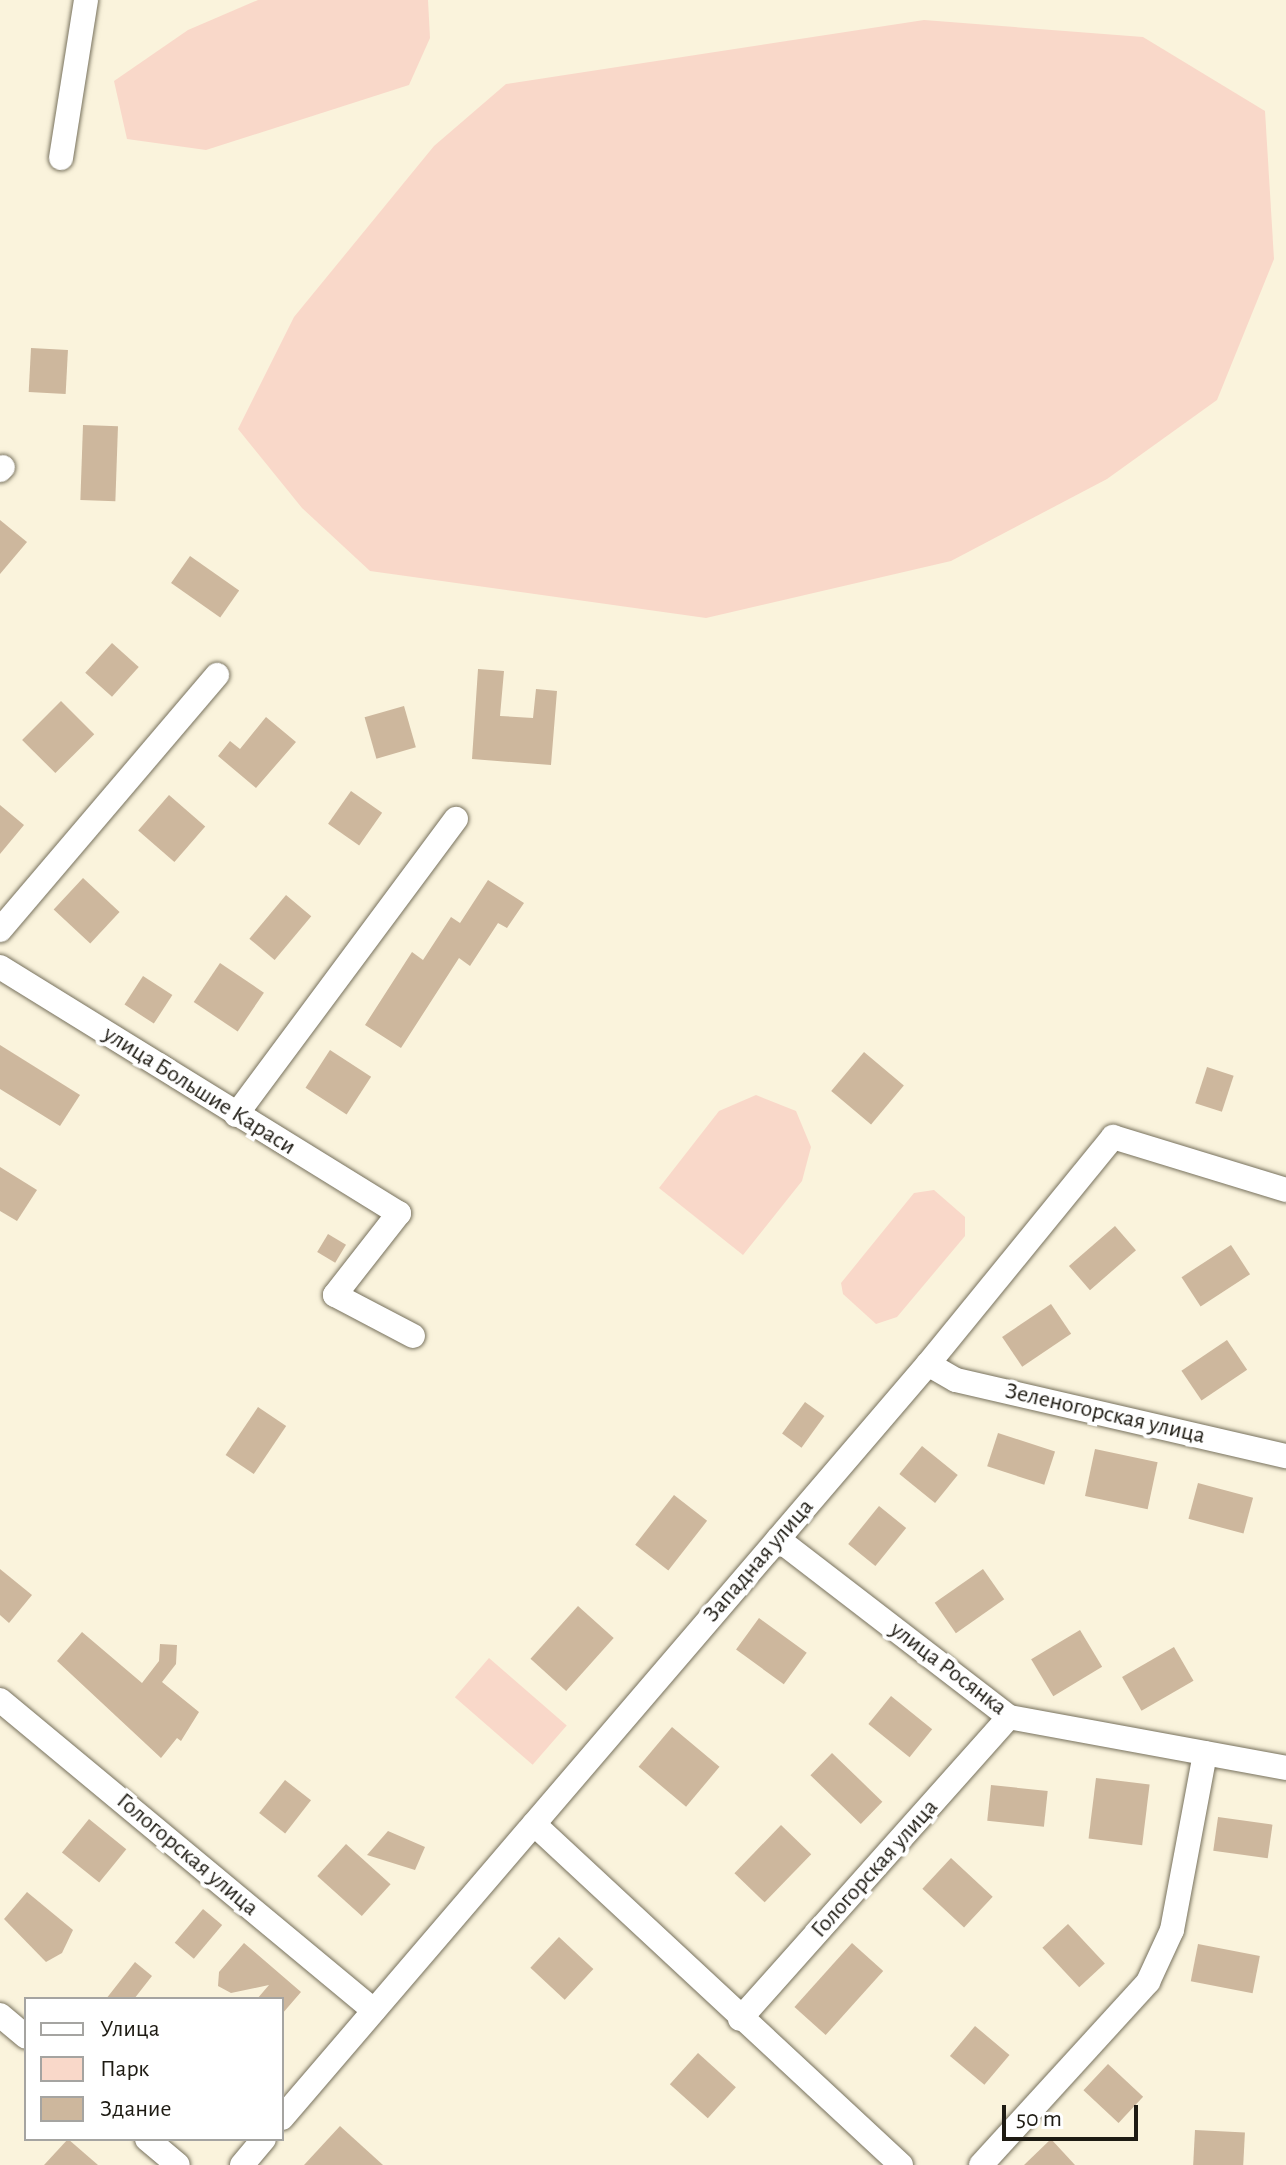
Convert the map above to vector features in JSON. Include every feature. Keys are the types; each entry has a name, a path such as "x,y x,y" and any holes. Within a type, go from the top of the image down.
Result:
{"street":[{"path":"61,158 86,0"},
{"path":"0,930 217,675"},
{"path":"236,1115 456,819"},
{"name":"улица Большие Караси","path":"0,967 399,1213 335,1295 413,1336"},
{"name":"Западная улица","path":"284,2116 928,1364 1113,1137 1286,1190"},
{"name":"Зеленогорская улица","path":"928,1364 956,1380 1286,1456"},
{"name":"улица Росянка","path":"778,1539 1009,1717 1286,1768"},
{"name":"Гологорская улица","path":"0,1700 374,2011"},
{"name":"Гологорская улица","path":"740,2019 1009,1717"},
{"path":"981,2165 1148,1982 1172,1930 1205,1753"},
{"path":"534,1824 740,2019 901,2165"},
{"path":"0,2015 24,2035"},
{"path":"149,2141 178,2165"},
{"path":"242,2165 262,2141"}],"green space":[{"path":"258,0 428,0 430,38 409,85 206,150 127,139 114,81 188,30"},
{"path":"924,20 1143,37 1265,111 1274,259 1217,400 1107,479 951,561 706,618 370,571 302,508 238,429 294,317 434,146 506,84"},
{"path":"756,1095 796,1111 811,1147 802,1181 743,1255 659,1188 719,1111"},
{"path":"934,1190 965,1217 965,1236 897,1317 876,1324 843,1294 841,1283 914,1193"},
{"path":"489,1658 567,1726 533,1765 455,1697"}],"building":[{"path":"31,348 68,350 66,394 29,392"},
{"path":"83,425 118,426 115,501 80,500"},
{"path":"0,520 27,542 0,574"},
{"path":"190,556 239,590 220,617 171,583"},
{"path":"112,643 139,667 112,697 85,673"},
{"path":"478,669 504,671 500,716 533,718 536,689 557,691 551,765 472,759"},
{"path":"61,701 94,734 55,773 22,740"},
{"path":"404,706 416,747 376,759 365,717"},
{"path":"266,717 296,742 256,788 218,756 230,741 240,749"},
{"path":"351,791 382,813 359,846 328,824"},
{"path":"169,795 205,826 174,862 138,830"},
{"path":"0,805 24,825 0,854"},
{"path":"83,878 120,912 90,944 54,909"},
{"path":"488,880 524,903 507,928 498,923 470,966 459,958 401,1048 365,1025 412,952 423,960 451,917 460,923"},
{"path":"286,895 311,916 275,960 249,939"},
{"path":"220,963 264,993 238,1032 194,1002"},
{"path":"143,976 172,995 154,1024 124,1005"},
{"path":"0,1045 80,1095 60,1126 0,1089"},
{"path":"330,1050 371,1077 347,1114 305,1088"},
{"path":"864,1052 904,1085 871,1124 831,1091"},
{"path":"1207,1067 1234,1076 1222,1112 1195,1103"},
{"path":"0,1167 37,1190 17,1221 0,1211"},
{"path":"1115,1226 1136,1250 1090,1290 1069,1266"},
{"path":"328,1234 346,1245 335,1263 317,1252"},
{"path":"1231,1245 1250,1274 1201,1306 1182,1277"},
{"path":"1051,1304 1071,1334 1022,1367 1002,1337"},
{"path":"1227,1340 1247,1370 1202,1401 1181,1371"},
{"path":"805,1402 824,1416 801,1448 782,1434"},
{"path":"258,1407 286,1426 254,1474 226,1455"},
{"path":"998,1433 1055,1452 1044,1485 987,1466"},
{"path":"922,1446 958,1475 935,1503 899,1474"},
{"path":"1095,1449 1158,1462 1148,1509 1085,1496"},
{"path":"1198,1483 1253,1498 1243,1533 1188,1519"},
{"path":"674,1495 707,1521 668,1571 635,1545"},
{"path":"879,1506 906,1528 875,1566 848,1544"},
{"path":"0,1569 32,1595 9,1623 0,1615"},
{"path":"983,1569 1004,1599 956,1633 935,1603"},
{"path":"578,1606 614,1638 566,1691 530,1659"},
{"path":"759,1618 807,1653 784,1684 736,1650"},
{"path":"1080,1630 1102,1667 1053,1696 1031,1659"},
{"path":"82,1632 142,1683 159,1661 160,1644 177,1645 176,1664 162,1682 199,1712 181,1741 177,1738 161,1758 57,1661"},
{"path":"1174,1647 1194,1681 1142,1711 1122,1677"},
{"path":"891,1696 932,1729 910,1757 868,1724"},
{"path":"672,1727 719,1767 686,1807 639,1767"},
{"path":"832,1753 882,1802 861,1824 810,1775"},
{"path":"1096,1778 1150,1785 1142,1845 1089,1839"},
{"path":"285,1780 311,1800 285,1833 259,1813"},
{"path":"991,1785 1048,1791 1044,1827 987,1821"},
{"path":"1218,1817 1272,1825 1268,1858 1213,1851"},
{"path":"89,1819 126,1849 99,1883 62,1852"},
{"path":"781,1825 811,1854 765,1902 734,1873"},
{"path":"388,1831 425,1847 415,1870 367,1855"},
{"path":"346,1844 391,1884 362,1916 317,1876"},
{"path":"951,1858 993,1897 964,1928 922,1889"},
{"path":"27,1892 73,1930 62,1953 46,1962 4,1919"},
{"path":"203,1909 222,1925 194,1959 175,1943"},
{"path":"1068,1924 1105,1963 1079,1987 1042,1948"},
{"path":"559,1937 593,1969 565,2000 530,1968"},
{"path":"244,1943 301,1992 284,2012 284,1997 259,1997 269,1985 231,1993 218,1986 219,1972"},
{"path":"852,1943 883,1971 826,2035 794,2007"},
{"path":"1198,1944 1260,1956 1253,1993 1191,1981"},
{"path":"135,1962 152,1976 136,1997 108,1997"},
{"path":"975,2026 1009,2055 984,2085 950,2056"},
{"path":"698,2053 736,2087 708,2118 670,2084"},
{"path":"1108,2064 1143,2097 1119,2123 1083,2090"},
{"path":"340,2126 383,2165 304,2165"},
{"path":"1195,2130 1245,2133 1243,2165 1193,2165"},
{"path":"1051,2139 1075,2165 1024,2165"},
{"path":"66,2141 70,2141 98,2165 44,2165"}]}
